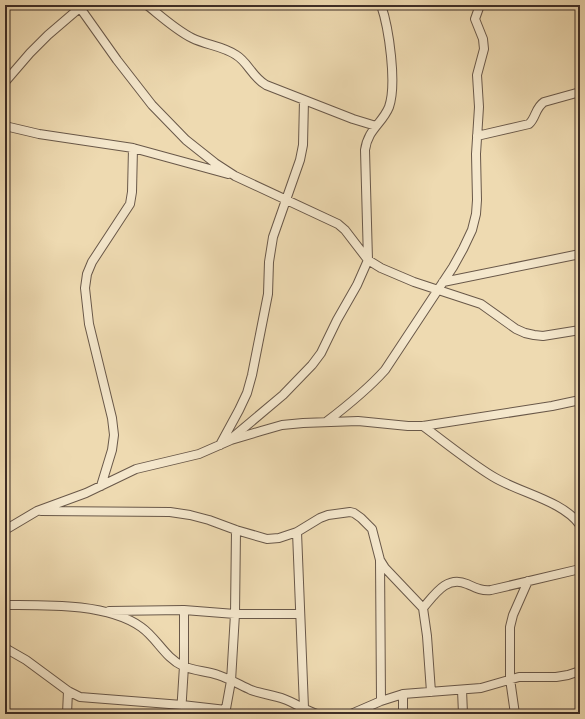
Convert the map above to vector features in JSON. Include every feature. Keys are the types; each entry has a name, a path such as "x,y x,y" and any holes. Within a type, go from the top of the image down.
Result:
{"street":[{"path":"147,5 169,23 193,38 227,50 237,56 259,81 353,119 376,126"},
{"path":"231,440 283,395 312,365 321,353 337,320 352,295 368,260 366,142 370,133 385,115 389,106 391,95 390,54 386,24 381,5"},
{"path":"326,422 354,401 385,370 464,249 472,230 476,214 477,200 476,154 479,106 477,75 484,49 483,39 475,19 480,5"},
{"path":"5,82 30,53 80,6 116,60 152,105 186,140 215,163 235,176 338,224 345,230 368,260 388,271 414,282 481,304 516,329 529,334 543,336 580,330"},
{"path":"477,136 529,124 540,105 544,102 580,92"},
{"path":"220,444 247,393 252,375 268,294 270,250 273,237 300,160 303,145 304,100"},
{"path":"5,126 39,134 134,148 235,176"},
{"path":"102,486 112,450 114,435 112,418 90,324 85,288 87,274 92,262 130,204 134,148"},
{"path":"443,282 580,254"},
{"path":"5,530 37,511 86,493 136,469 199,454 231,440 282,425 358,421 423,426 540,408 580,400"},
{"path":"423,426 493,476 511,487 564,510 580,525"},
{"path":"37,511 170,512 190,514 267,539 279,538 297,532 324,517 341,513 354,513 372,529 380,560 381,701"},
{"path":"5,648 26,660 68,691 85,698 182,705 225,712 231,680 235,614 236,530"},
{"path":"297,532 304,708"},
{"path":"380,560 393,577 423,608 427,636 431,692"},
{"path":"423,608 438,591 451,581 458,581 486,591 580,569"},
{"path":"515,714 510,678 511,622 528,581"},
{"path":"5,604 49,605 100,611 184,610 235,614 300,614"},
{"path":"181,714 184,666 184,610"},
{"path":"100,611 134,622 150,635 177,663 219,675 252,690 285,700 317,714"},
{"path":"351,714 381,701 403,694 487,687 510,678 526,676 556,677 580,671"},
{"path":"462,690 463,714"},
{"path":"67,714 68,691"},
{"path":"403,694 403,714"}]}
